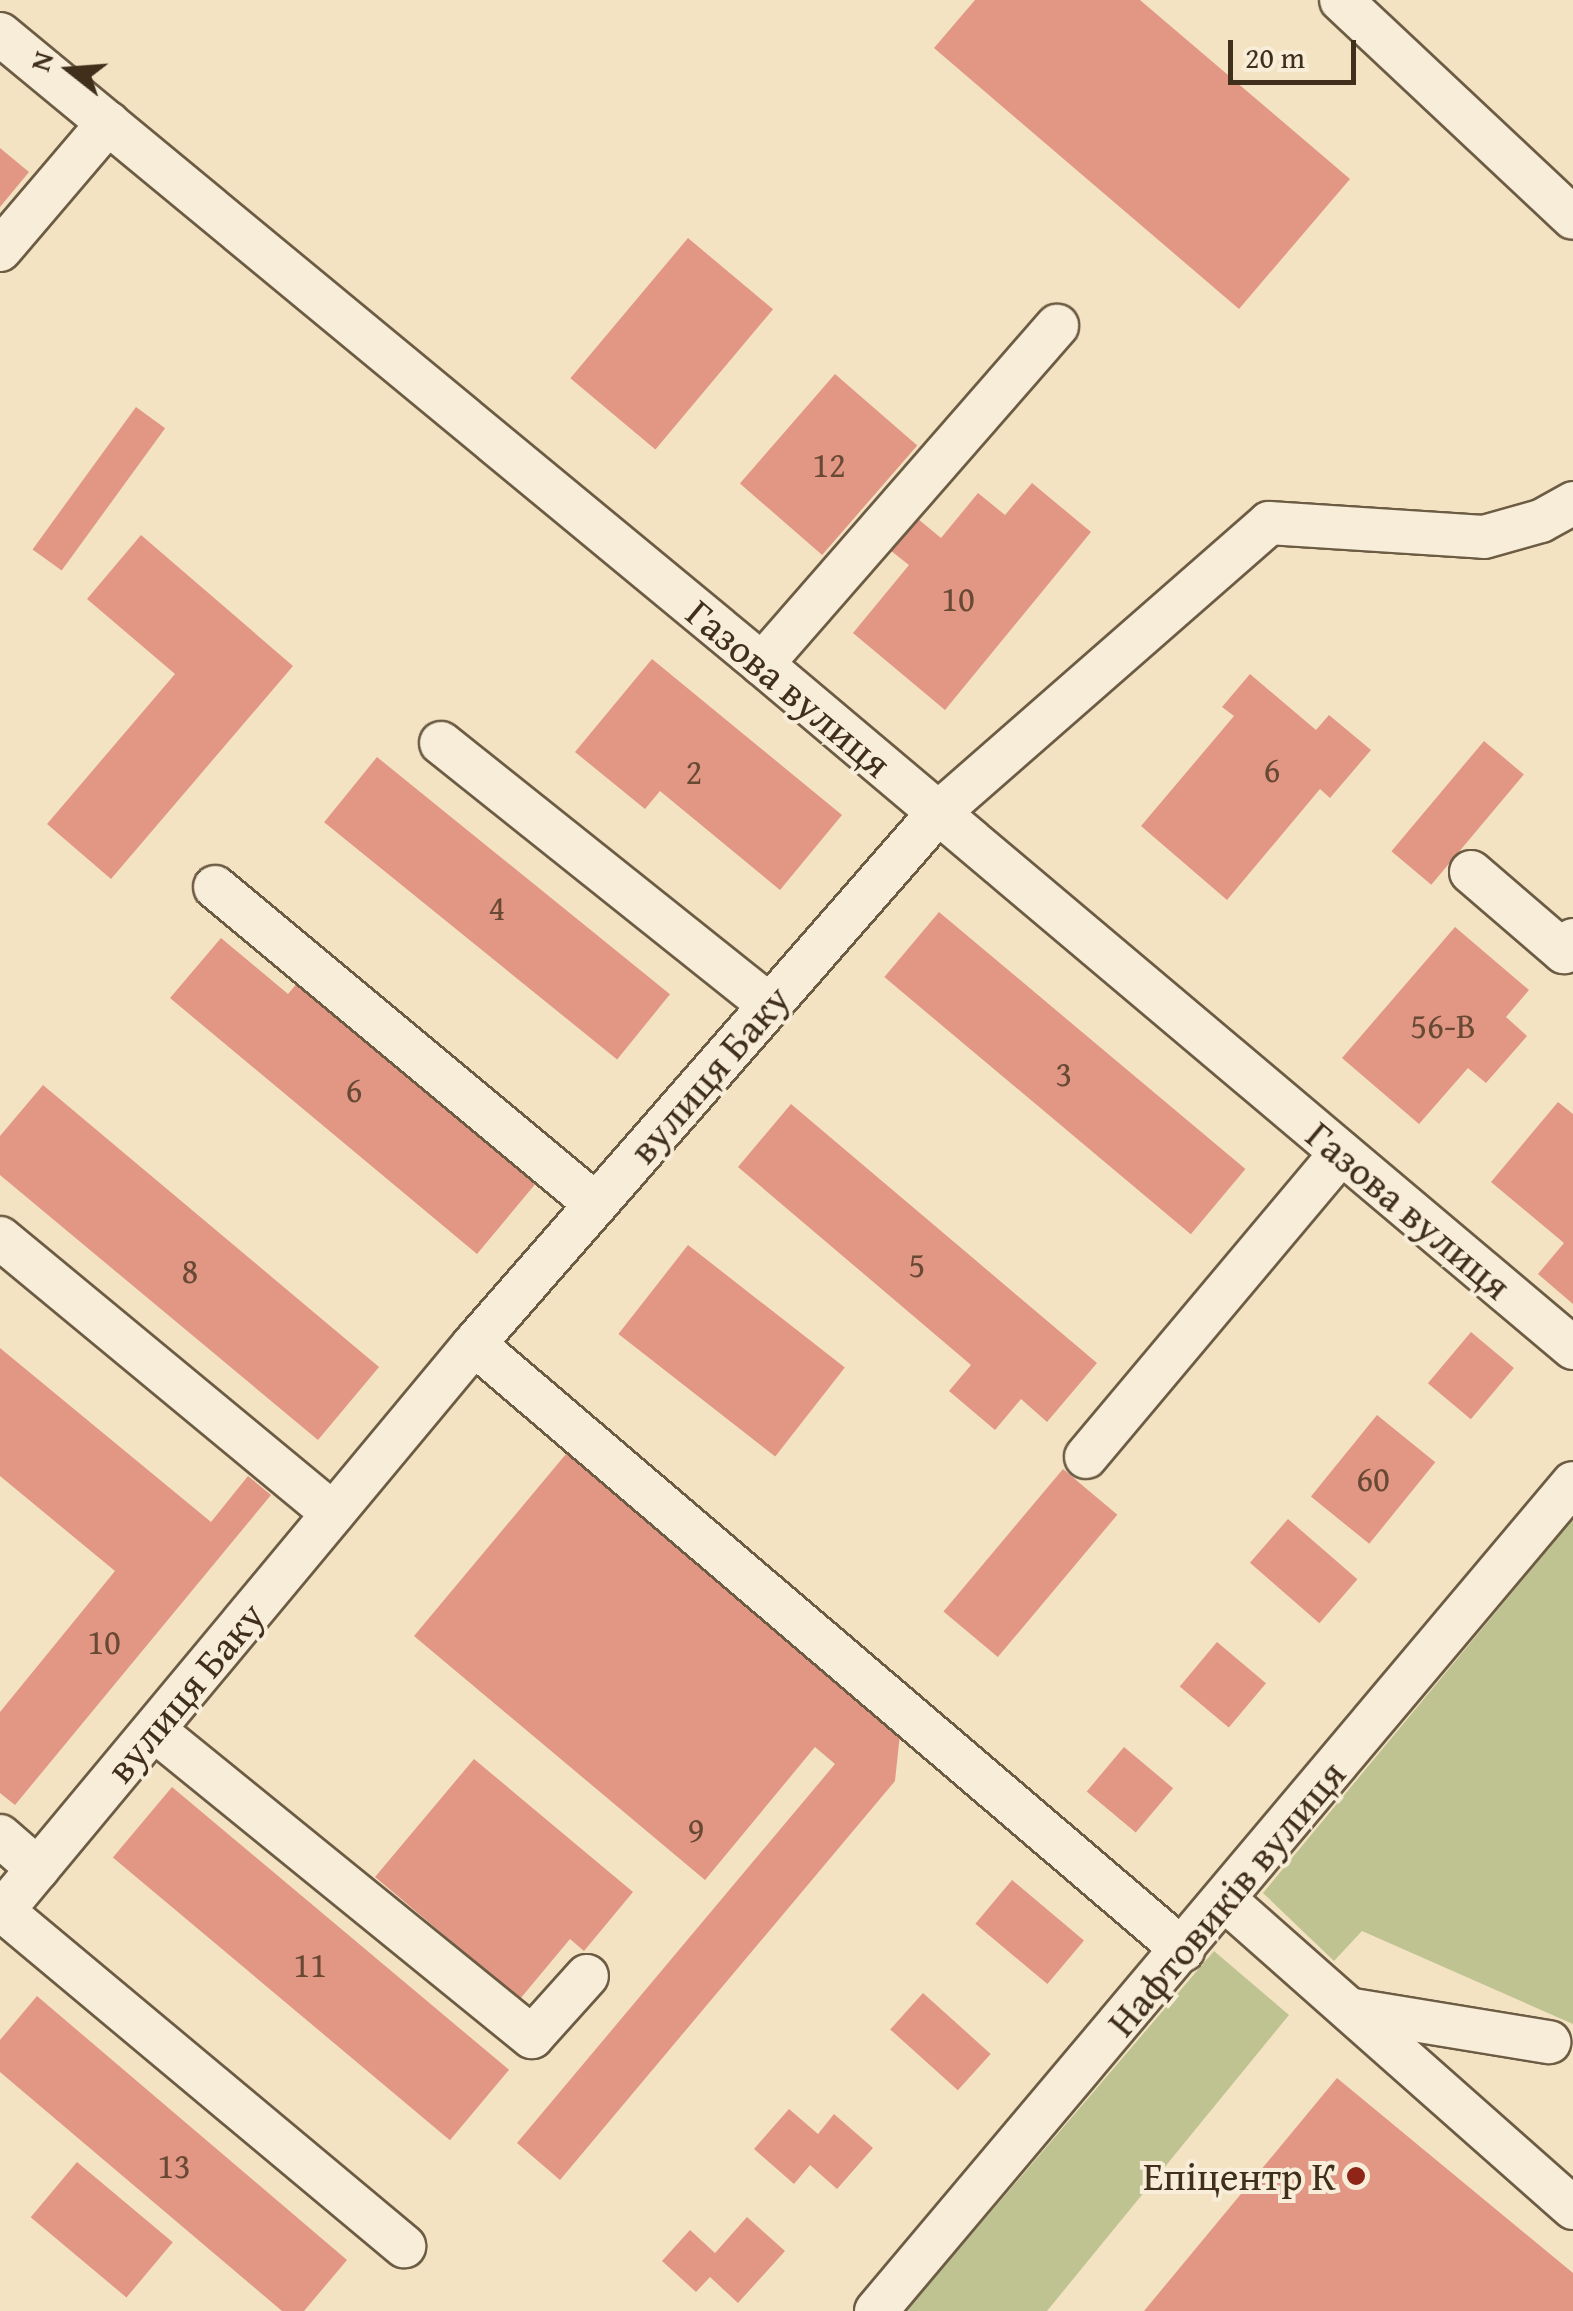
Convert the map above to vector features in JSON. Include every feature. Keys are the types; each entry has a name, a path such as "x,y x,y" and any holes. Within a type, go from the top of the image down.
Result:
{"street":[{"path":"1341,0 1573,218"},
{"name":"Газова вулиця","path":"0,34 762,664 1573,1348"},
{"path":"0,250 108,123"},
{"path":"762,664 1057,326"},
{"name":"вулиця Баку","path":"1,1912 474,1344 938,813 1269,522 1484,536 1540,521 1573,503"},
{"path":"441,743 770,1005"},
{"path":"1470,872 1564,952 1573,940"},
{"path":"216,886 596,1204"},
{"path":"1086,1457 1342,1153"},
{"path":"0,1238 334,1513"},
{"path":"474,1344 1183,1950"},
{"name":"Нафтовиків вулиця","path":"876,2311 1573,1483"},
{"path":"154,1730 532,2037 587,1976"},
{"path":"0,1836 38,1869"},
{"path":"1225,1900 1573,2208"},
{"path":"1,1912 404,2246"},
{"path":"1352,2010 1550,2042"}],"green space":[{"path":"1573,1519 1573,2024 1362,1931 1334,1961 1263,1893"},
{"path":"1214,1951 1289,2015 1047,2311 906,2311"}],"building":[{"path":"975,0 1140,0 1350,179 1239,309 934,48"},
{"path":"0,148 29,172 0,207"},
{"path":"688,238 773,309 655,450 570,378"},
{"path":"835,374 917,446 822,555 740,483"},
{"path":"136,407 165,428 62,571 33,549"},
{"path":"1032,483 1091,532 945,710 853,633 909,565 886,547 912,514 941,538 978,493 1005,515"},
{"path":"141,535 293,666 111,879 47,824 175,674 87,599"},
{"path":"652,659 842,815 780,890 660,791 645,809 575,752"},
{"path":"1250,674 1316,730 1329,715 1371,750 1330,798 1320,789 1227,900 1141,826 1234,716 1222,707"},
{"path":"1484,741 1524,774 1431,885 1391,851"},
{"path":"377,757 670,994 617,1060 324,822"},
{"path":"939,912 1245,1169 1191,1234 884,977"},
{"path":"1455,927 1529,990 1506,1017 1527,1036 1486,1083 1468,1068 1419,1124 1342,1058"},
{"path":"221,938 288,994 298,982 537,1182 477,1254 170,998"},
{"path":"43,1085 379,1367 318,1440 0,1175 0,1136"},
{"path":"1558,1102 1573,1114 1573,1304 1538,1274 1564,1243 1491,1182"},
{"path":"791,1104 1097,1363 1047,1422 1021,1399 995,1430 949,1391 971,1365 738,1167"},
{"path":"688,1245 845,1368 775,1457 618,1334"},
{"path":"1471,1332 1514,1368 1471,1419 1428,1383"},
{"path":"0,1348 211,1522 248,1476 271,1495 15,1805 0,1793 0,1712 115,1571 0,1476"},
{"path":"1377,1415 1435,1462 1369,1544 1311,1497"},
{"path":"576,1442 902,1715 895,1781 560,2180 517,2143 835,1764 815,1747 705,1880 414,1636"},
{"path":"1063,1469 1117,1515 998,1657 943,1611"},
{"path":"1288,1519 1357,1579 1319,1623 1250,1563"},
{"path":"1217,1642 1266,1683 1229,1728 1180,1686"},
{"path":"1124,1747 1173,1788 1136,1833 1087,1791"},
{"path":"474,1759 633,1892 584,1951 570,1939 520,1999 375,1877"},
{"path":"172,1787 509,2070 450,2140 113,1857"},
{"path":"1012,1880 1084,1940 1047,1984 975,1924"},
{"path":"923,1993 991,2054 958,2090 890,2029"},
{"path":"37,1996 347,2260 304,2311 282,2311 0,2072 0,2040"},
{"name":"Епіцентр К","path":"1337,2078 1573,2273 1573,2311 1144,2311"},
{"path":"789,2109 818,2134 834,2114 873,2148 837,2189 810,2165 794,2184 754,2149"},
{"path":"77,2162 173,2242 126,2298 31,2217"},
{"path":"747,2217 785,2251 738,2303 710,2277 696,2292 662,2261 690,2230 715,2253"}],"place":[{"name":"Епіцентр К","path":"1356,2176"}]}
